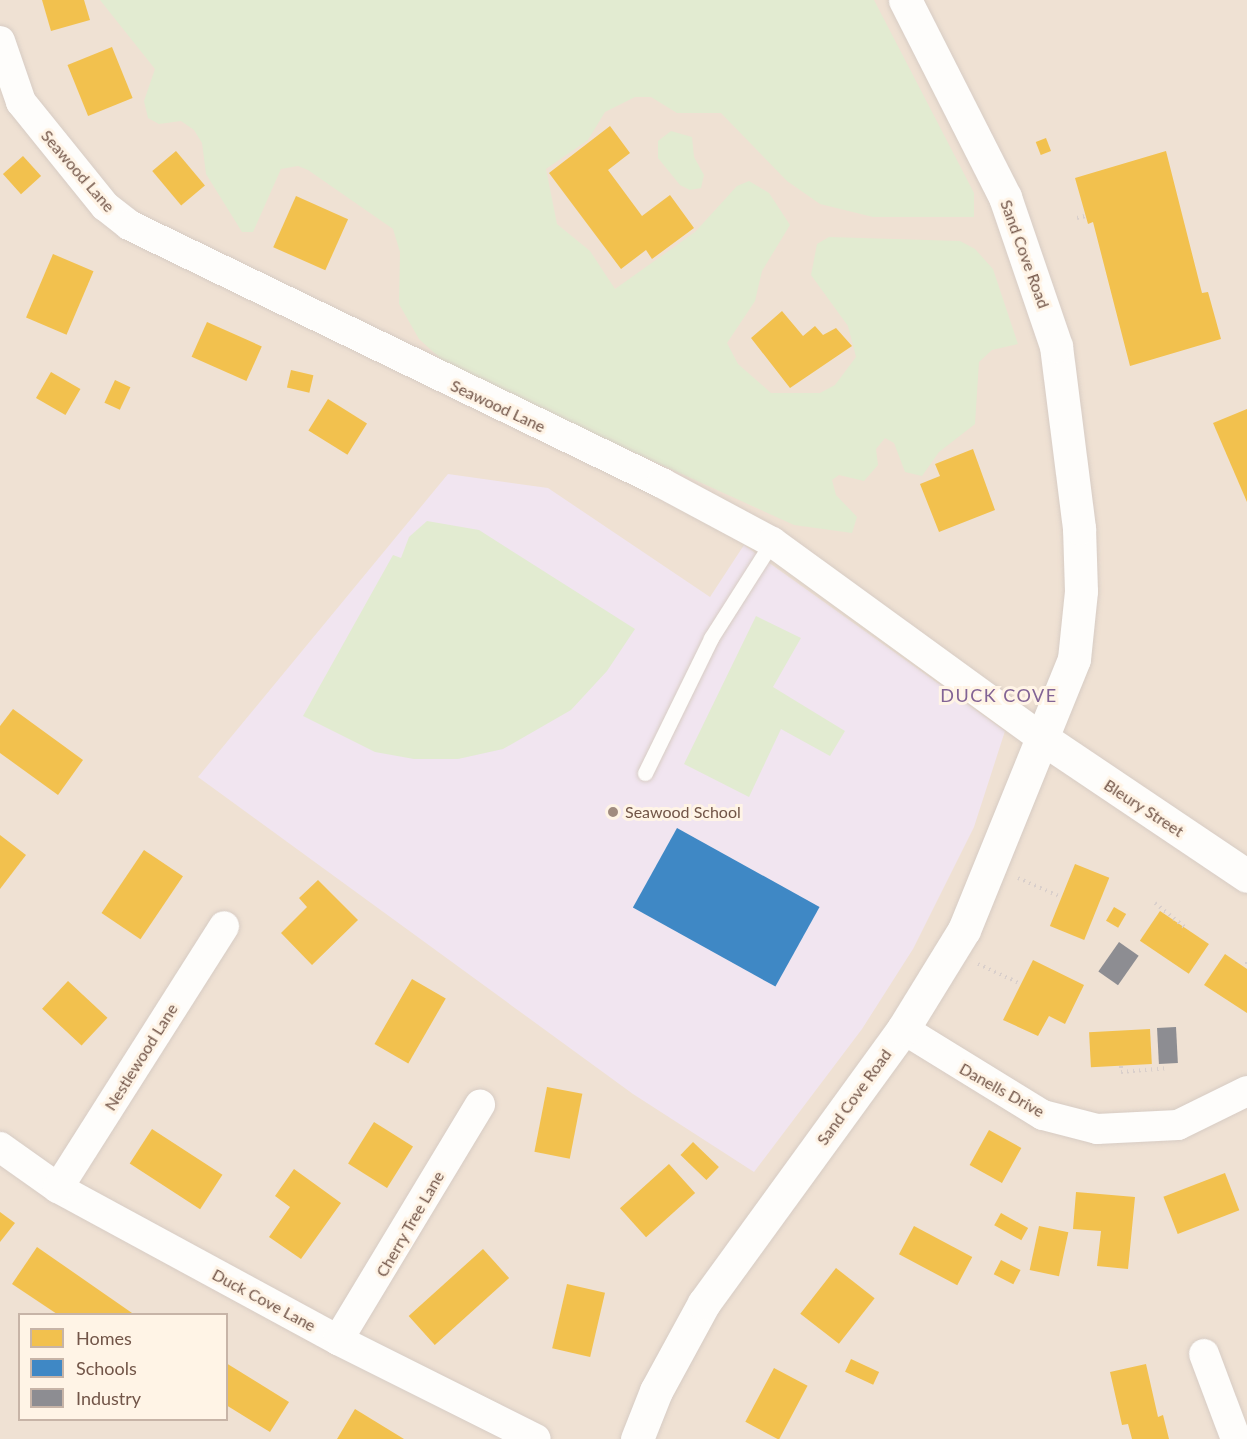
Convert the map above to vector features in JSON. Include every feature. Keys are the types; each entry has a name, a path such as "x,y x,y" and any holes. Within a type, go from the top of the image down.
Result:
{"street":[{"name":"Sand Cove Road","path":"637,1439 656,1391 704,1303 903,1029 951,951 994,868 1074,659 1081,591 1079,528 1066,390 1040,288 1005,197 905,0"},
{"name":"Seawood Lane","path":"0,41 21,102 105,206 129,225 662,483 772,542 1042,738"},
{"name":"Bleury Street","path":"1042,738 1247,876"},
{"name":"Nestlewood Lane","path":"58,1188 224,926"},
{"name":"Danells Drive","path":"903,1029 1043,1115 1097,1129 1178,1125 1247,1091"},
{"name":"Cherry Tree Lane","path":"338,1340 480,1105"},
{"name":"Duck Cove Lane","path":"0,1148 58,1188 338,1340 536,1439"},
{"path":"1204,1354 1236,1439"}],"lane":[{"path":"645,773 711,638 772,542"}],"path":[{"path":"1077,218 1086,216"},
{"path":"994,868 1061,897"},
{"path":"1155,903 1187,929"},
{"path":"951,951 1021,984"},
{"path":"1121,1066 1121,1072 1168,1068"}],"shaded area":[{"path":"0,0 1247,0 1247,1439 0,1439"},
{"name":"Seawood School","path":"448,474 548,488 710,597 744,545 1005,731 974,827 913,949 862,1029 754,1172 633,1094 198,777"}],"green space":[{"path":"100,0 874,0 974,193 974,217 873,217 820,204 787,181 721,113 677,113 651,97 635,97 605,112 588,140 546,169 557,224 590,251 615,289 695,232 737,186 749,181 769,193 790,225 762,271 755,301 727,343 738,364 771,393 820,393 835,385 856,357 848,326 811,275 817,244 829,237 960,241 975,249 993,269 1018,344 992,350 979,362 975,424 939,452 922,476 905,472 894,443 885,438 876,449 878,465 864,481 839,475 832,480 836,495 857,517 852,533 794,525 453,370 419,339 399,304 400,252 393,229 308,170 298,166 281,169 253,232 242,232 206,174 202,143 194,130 181,121 159,124 148,118 144,101 155,69"},
{"path":"671,131 692,137 694,157 704,175 701,188 690,190 680,185 658,158 658,141"},
{"path":"427,521 479,530 635,629 607,671 571,710 503,749 458,759 414,759 375,752 303,716 393,555 401,558 409,537"},
{"path":"756,616 801,638 773,687 845,731 830,756 781,729 749,797 684,764"}],"building: Homes":[{"path":"42,0 84,0 90,20 51,31"},
{"path":"112,47 133,98 88,116 67,65"},
{"path":"610,126 630,153 608,170 642,216 670,195 694,228 652,259 646,250 621,269 549,173"},
{"path":"1046,138 1051,151 1041,155 1036,142"},
{"path":"176,151 205,185 181,205 152,171"},
{"path":"1166,151 1202,293 1208,292 1221,339 1130,366 1093,222 1088,224 1075,178"},
{"path":"23,156 41,176 21,194 3,174"},
{"path":"296,196 348,219 325,270 273,247"},
{"path":"53,254 94,271 67,335 26,318"},
{"path":"782,311 803,336 815,326 823,335 836,328 852,346 790,388 751,338"},
{"path":"207,322 262,346 246,381 192,357"},
{"path":"291,370 313,375 309,393 287,388"},
{"path":"51,372 80,389 65,415 36,398"},
{"path":"115,380 130,387 120,410 104,403"},
{"path":"328,399 367,423 347,455 308,430"},
{"path":"1247,409 1247,502 1213,423"},
{"path":"973,449 995,510 939,532 920,484 940,476 935,464"},
{"path":"13,709 83,760 58,795 0,753 0,726"},
{"path":"0,835 26,855 0,889"},
{"path":"144,850 183,876 140,939 102,913"},
{"path":"1075,864 1109,878 1084,940 1050,926"},
{"path":"318,880 358,920 312,965 281,933 307,907 299,898"},
{"path":"1114,907 1126,914 1118,928 1106,921"},
{"path":"1160,911 1209,944 1189,974 1140,941"},
{"path":"1225,954 1247,969 1247,1013 1204,985"},
{"path":"1033,960 1084,985 1065,1024 1049,1016 1038,1036 1003,1020"},
{"path":"412,979 446,998 408,1063 374,1044"},
{"path":"68,981 107,1018 82,1046 42,1009"},
{"path":"1150,1029 1152,1064 1091,1067 1089,1032"},
{"path":"547,1087 582,1094 570,1159 534,1152"},
{"path":"374,1122 413,1146 387,1188 348,1164"},
{"path":"152,1129 222,1175 200,1209 130,1163"},
{"path":"989,1130 1021,1148 1002,1183 970,1165"},
{"path":"693,1142 719,1167 706,1180 680,1155"},
{"path":"669,1164 695,1193 646,1237 620,1208"},
{"path":"294,1169 341,1203 301,1259 269,1237 290,1207 275,1196"},
{"path":"1225,1173 1239,1210 1178,1234 1163,1197"},
{"path":"1076,1192 1135,1197 1128,1269 1097,1266 1101,1231 1073,1229"},
{"path":"0,1212 15,1223 0,1242"},
{"path":"1001,1213 1028,1228 1021,1240 994,1225"},
{"path":"914,1226 972,1257 957,1285 899,1254"},
{"path":"1039,1226 1068,1232 1059,1276 1030,1270"},
{"path":"37,1247 132,1313 56,1313 12,1284"},
{"path":"483,1249 509,1278 435,1345 409,1316"},
{"path":"1001,1260 1021,1270 1013,1284 994,1274"},
{"path":"836,1268 875,1298 839,1344 800,1314"},
{"path":"567,1284 605,1293 590,1357 552,1348"},
{"path":"851,1359 879,1372 873,1385 845,1372"},
{"path":"228,1364 289,1402 270,1432 228,1406"},
{"path":"1146,1364 1158,1417 1163,1415 1169,1439 1132,1439 1128,1424 1122,1425 1110,1372"},
{"path":"774,1368 808,1386 779,1439 745,1422"},
{"path":"355,1409 404,1439 337,1439"}],"building: Schools":[{"path":"677,828 820,907 775,987 633,908"}],"building: Industry":[{"path":"1119,942 1139,956 1118,985 1098,971"},
{"path":"1176,1027 1178,1063 1159,1064 1157,1028"}],"place":[{"name":"Seawood School","path":"613,812"}],"district":[{"name":"DUCK COVE","path":"999,695"}]}
